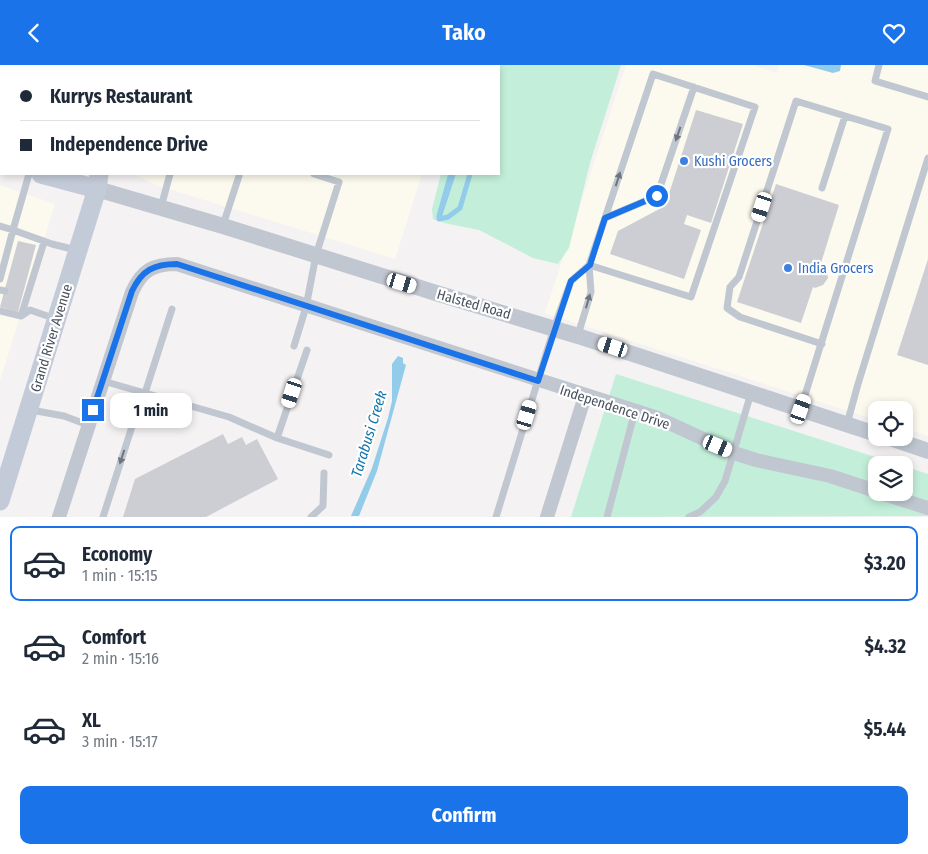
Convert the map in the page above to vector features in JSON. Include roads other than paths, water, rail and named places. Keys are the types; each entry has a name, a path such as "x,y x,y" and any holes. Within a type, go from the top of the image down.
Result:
{"main road":[{"name":"Halsted Road","path":"48,175 98,182"},
{"name":"Grand River Avenue","path":"0,501 98,182"}],"street":[{"name":"Halsted Road","path":"98,182 161,207 436,293 578,335 868,431"},
{"name":"Independence Drive","path":"59,517 132,291 138,279 148,270 161,264 177,264 306,307 658,418 734,453 756,460 830,476 868,488"},
{"path":"547,517 585,396"},
{"path":"913,446 928,451"},
{"path":"906,501 928,508"}],"lane":[{"path":"880,65 875,81 928,97"},
{"path":"578,335 591,292 590,265 653,74 755,107 692,297 590,265"},
{"path":"605,218 657,196 694,87"},
{"path":"801,409 822,344 888,129 796,101 739,277 730,287 728,308 740,317 822,344"},
{"path":"822,188 845,116"},
{"path":"847,424 928,158"},
{"path":"4,276 10,256 13,230 29,175"},
{"path":"161,207 170,175"},
{"path":"294,346 306,307 316,255 340,182 317,175"},
{"path":"223,225 239,176"},
{"path":"0,226 44,242 78,250"},
{"path":"21,316 34,264 44,242"},
{"path":"496,517 554,328 571,281 590,265"},
{"path":"103,517 172,309"},
{"path":"0,311 21,316 30,310 56,319"},
{"path":"277,438 307,350"},
{"path":"103,381 229,417 277,438 329,455"},
{"path":"689,517 700,512 716,497 725,481 751,393"},
{"path":"28,409 64,416 88,425"},
{"path":"607,517 635,411"},
{"path":"311,517 324,506 324,473"}],"water":[{"path":"804,65 841,65 840,71 833,73"},
{"path":"448,175 456,175 441,220 436,217"},
{"path":"398,356 403,358 403,363 406,365 377,471 359,516 351,516 372,468 388,418 392,401 392,364"}],"waterway":[{"name":"Tarabusi Creek","path":"439,219 448,217 460,208 470,175"}],"place":[{"name":"Kushi Grocers","path":"684,161"},
{"name":"India Grocers","path":"788,268"}]}
